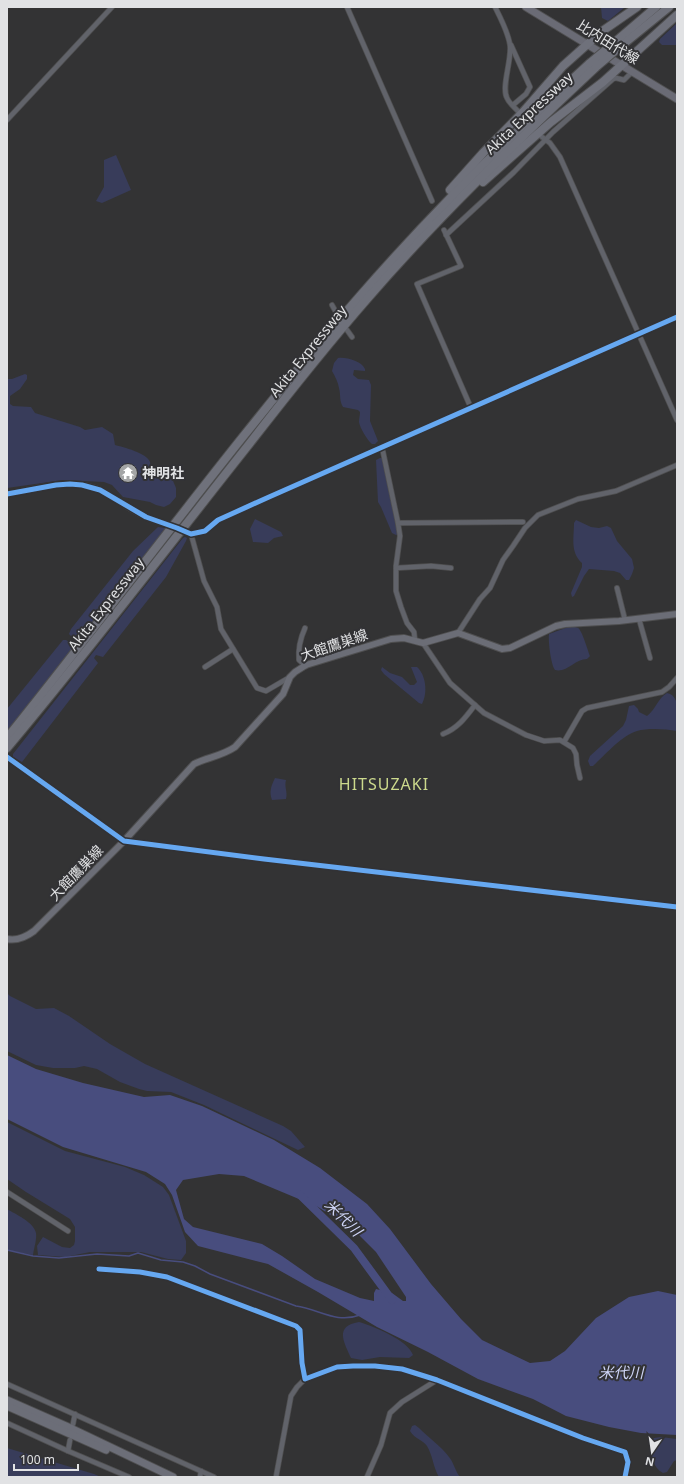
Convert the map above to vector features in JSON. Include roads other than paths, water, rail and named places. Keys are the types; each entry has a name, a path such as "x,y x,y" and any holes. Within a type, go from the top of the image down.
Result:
{"highway":[{"path":"414,236 440,201 483,153 523,112 563,66 586,45 636,7"},
{"name":"Akita Expressway","path":"618,44 656,7"},
{"name":"Akita Expressway","path":"7,738 275,398 356,300 414,236 490,157 618,44 669,7"},
{"path":"390,273 409,257 478,187 509,158 551,122 580,101 622,66 677,15"},
{"name":"Akita Expressway","path":"7,748 91,645 323,351 390,273 496,162 593,65"},
{"path":"7,1400 66,1426 173,1477"},
{"path":"7,1406 165,1477"}],"main road":[{"name":"比内田代線","path":"530,8 586,45 677,99"},
{"path":"458,633 502,648 510,648 556,626 565,624 625,620 677,614"},
{"name":"大館鷹巣線","path":"7,939 26,937 34,931 124,841 194,764 204,759 227,753 235,747 283,694 290,677 294,672 306,666 391,639 404,638 423,643 458,633"}],"street":[{"path":"7,120 112,7"},
{"path":"347,7 432,201"},
{"path":"495,7 505,28 510,44 511,56 505,89 507,98 519,112"},
{"path":"510,44 516,53 530,87 526,94 513,105"},
{"path":"471,408 417,284 461,266 445,232 544,139 613,80 616,78 624,80 632,72"},
{"path":"544,139 550,143 560,157 677,420"},
{"path":"332,306 337,314"},
{"path":"290,677 266,691 257,688 221,629 217,607 204,581 191,534 205,531 218,520 677,317"},
{"path":"347,330 352,337"},
{"path":"382,447 400,536 396,568 396,591 407,623 414,632 415,641"},
{"path":"458,633 480,599 490,588 503,560 512,546 525,528 538,515 578,499 616,491 677,465"},
{"path":"7,494 56,485 82,485 100,490 146,517 169,525"},
{"path":"398,523 523,522"},
{"path":"396,568 431,566 451,568"},
{"path":"617,588 625,620"},
{"path":"639,618 650,658"},
{"path":"305,628 301,637 299,660 306,666"},
{"path":"423,643 450,683 484,713 526,735 544,741 560,740 573,748 576,754 580,778"},
{"path":"205,667 233,649"},
{"path":"564,742 582,711 587,708 662,692 677,678"},
{"path":"443,734 450,731 462,722 475,705"},
{"path":"12,761 124,841 264,859 677,907"},
{"path":"7,1192 68,1231"},
{"path":"99,1269 140,1272 168,1277 296,1326 300,1330 302,1363 305,1379"},
{"path":"276,1477 291,1396 297,1386 305,1379 337,1367 375,1366 402,1369 437,1380 583,1438 619,1448 625,1452 628,1462 625,1477"},
{"path":"367,1477 381,1445 390,1413 402,1402 437,1380"},
{"path":"7,1384 214,1477"},
{"path":"73,1424 75,1414"},
{"path":"7,1422 68,1451 129,1477"},
{"path":"68,1451 70,1440"},
{"path":"200,1477 201,1471"}],"water":[{"name":"米代川","path":"7,1055 36,1069 83,1083 144,1097 170,1095 202,1106 274,1140 320,1168 367,1204 390,1229 431,1284 461,1319 482,1340 530,1363 550,1361 565,1351 596,1318 629,1297 658,1291 677,1295 677,1435 641,1433 609,1427 566,1416 533,1399 478,1379 377,1327 268,1264 198,1246 185,1232 172,1195 165,1184 146,1172 63,1147 7,1119","holes":["219,1174 244,1176 318,1207 354,1230 376,1252 406,1297 406,1301 403,1301 392,1293 376,1289 374,1293 374,1301 360,1298 315,1279 262,1244 193,1227 184,1219 176,1190 183,1180"]}],"waterway":[{"name":"米代川","path":"300,1195 354,1248 392,1300"},
{"path":"7,1250 33,1256 59,1258 97,1254 129,1256 138,1253 161,1260 183,1262 195,1266 210,1274 296,1306 335,1317 343,1318 360,1315"}],"tunnel":[{"path":"7,757 12,761"}],"place":[{"name":"神明社","path":"128,473"}],"district":[{"name":"HITSUZAKI","path":"384,784"}]}
